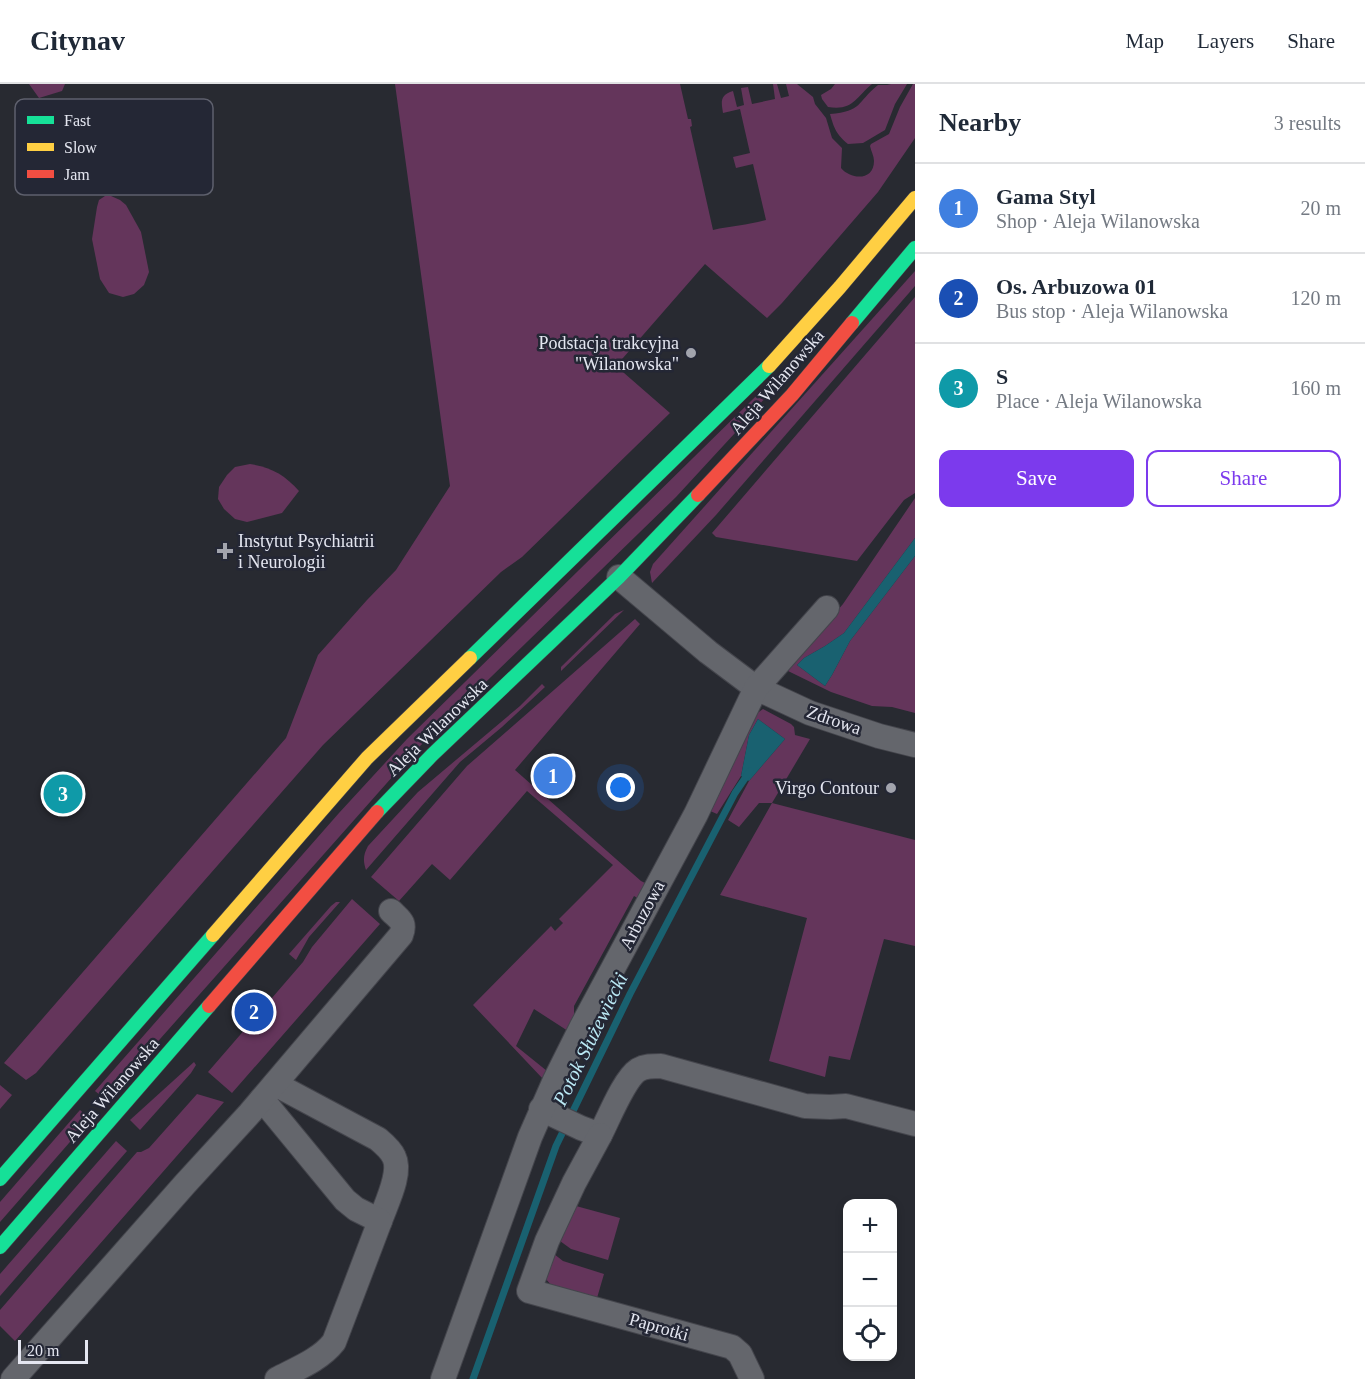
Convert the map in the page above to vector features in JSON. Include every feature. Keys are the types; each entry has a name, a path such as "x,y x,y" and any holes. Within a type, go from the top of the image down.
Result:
{"main road":[{"name":"Aleja Wilanowska","path":"0,1179 367,758 760,375 840,287 915,198"},
{"name":"Aleja Wilanowska","path":"0,1246 388,800 432,755 619,577 713,480 792,395 915,248"}],"street":[{"name":"Zdrowa","path":"619,577 708,652 756,688 810,713 879,736 915,745"},
{"name":"Arbuzowa","path":"443,1379 530,1137 546,1111 581,1028 696,814 756,688 828,608"},
{"path":"13,1379 268,1091 401,935 404,926 391,911"},
{"path":"546,1111 590,1132 636,1071 648,1065 661,1066 805,1106 846,1106 915,1124"},
{"path":"268,1091 345,1200 380,1221"},
{"path":"268,1091 378,1139 394,1156 397,1167 380,1221 334,1342 319,1356 277,1379"},
{"name":"Paprotki","path":"590,1132 569,1193 547,1241 529,1291 732,1347 740,1354 752,1379"}],"shaded area":[{"path":"29,84 65,84 62,91 39,98"},
{"path":"395,84 680,84 688,119 691,119 692,126 690,127 713,230 766,220 753,164 736,168 733,157 750,153 740,109 723,113 722,99 726,94 733,91 737,107 744,105 741,88 748,87 752,104 775,99 773,84 777,84 781,98 789,96 786,84 797,84 813,97 815,104 826,118 832,138 842,148 841,168 850,175 861,176 866,175 873,168 871,144 889,134 900,107 915,84 915,138 878,192 767,318 705,264 616,366 670,413 522,557 501,572 323,745 36,1073 26,1080 4,1063 286,738 318,655 396,570 450,486"},
{"path":"835,84 872,84 848,105 828,107 821,95"},
{"path":"907,84 895,104 885,130 863,143 848,144 836,130 830,114 848,111 858,105 878,85"},
{"path":"105,196 111,196 126,205 141,232 149,272 144,285 134,294 123,297 109,293 100,279 92,239 99,200"},
{"path":"915,271 915,286 716,515 652,583 650,572 653,564"},
{"path":"915,297 915,493 904,500 857,561 716,537 712,533"},
{"path":"809,344 810,346 735,433 676,497 417,749 106,1100 95,1091 339,813 407,739"},
{"path":"250,464 265,467 277,473 299,491 282,513 247,522 235,519 224,509 218,499 219,487 235,467"},
{"path":"915,498 915,538 844,633 804,658 797,665 825,686 850,641 915,556 915,713 892,707 872,706 831,692 788,671 793,662 843,604"},
{"path":"624,610 561,671 561,667 615,614"},
{"path":"635,619 640,624 515,770 641,881 649,885 641,900 634,896 574,1006 574,1015 568,1031 534,1009 516,1046 547,1071 543,1079 473,1005 551,926 555,931 563,923 559,919 613,865 527,791 450,880 432,864 399,901 371,877 467,766"},
{"path":"542,684 545,687 460,762 366,870 364,858 368,846 418,792 520,706"},
{"path":"763,709 791,724 795,735 810,739 772,803 759,803 739,827 728,820 749,781 785,739 758,719 749,735 741,776 717,814 708,810 756,714"},
{"path":"772,803 915,840 915,946 884,939 850,1060 829,1056 825,1077 769,1061 807,918 720,895"},
{"path":"352,899 380,924 232,1093 208,1072 303,962 312,947"},
{"path":"336,902 340,902 309,937 296,960 289,954"},
{"path":"194,1062 196,1065 191,1073 140,1130 130,1120"},
{"path":"0,1085 12,1095 0,1109"},
{"path":"197,1094 224,1102 15,1341 0,1326 0,1310 137,1152 149,1148"},
{"path":"80,1110 90,1119 0,1222 0,1202"},
{"path":"116,1141 127,1151 0,1296 0,1274"},
{"path":"576,1206 620,1218 608,1260 571,1249 560,1241"},
{"path":"554,1254 563,1261 604,1274 597,1298 552,1286 545,1278"}],"water":[{"path":"915,538 915,556 850,641 825,686 797,665 804,658 844,633"},
{"path":"758,719 785,739 749,781 741,776 749,735"}],"waterway":[{"name":"Potok Służewiecki","path":"473,1379 556,1146 630,994 735,793 750,771"}],"traffic: fast":[{"path":"852,323 915,248"},
{"path":"470,658 769,366"},
{"path":"377,812 432,755 619,577 698,495"},
{"path":"0,1179 213,935"},
{"path":"0,1247 209,1006"}],"traffic: slow":[{"path":"769,366 915,198"},
{"path":"213,935 367,758 470,658"}],"traffic: jam":[{"path":"698,495 792,395 852,323"},
{"path":"209,1006 377,812"}],"place":[{"name":"Podstacja trakcyjna \"Wilanowska\"","path":"691,353"},
{"name":"Instytut Psychiatrii i Neurologii","path":"225,551"},
{"name":"Gama Styl","path":"553,776"},
{"name":"Virgo Contour","path":"891,788"},
{"name":"S","path":"63,794"},
{"name":"Os. Arbuzowa 01","path":"254,1012"}]}
